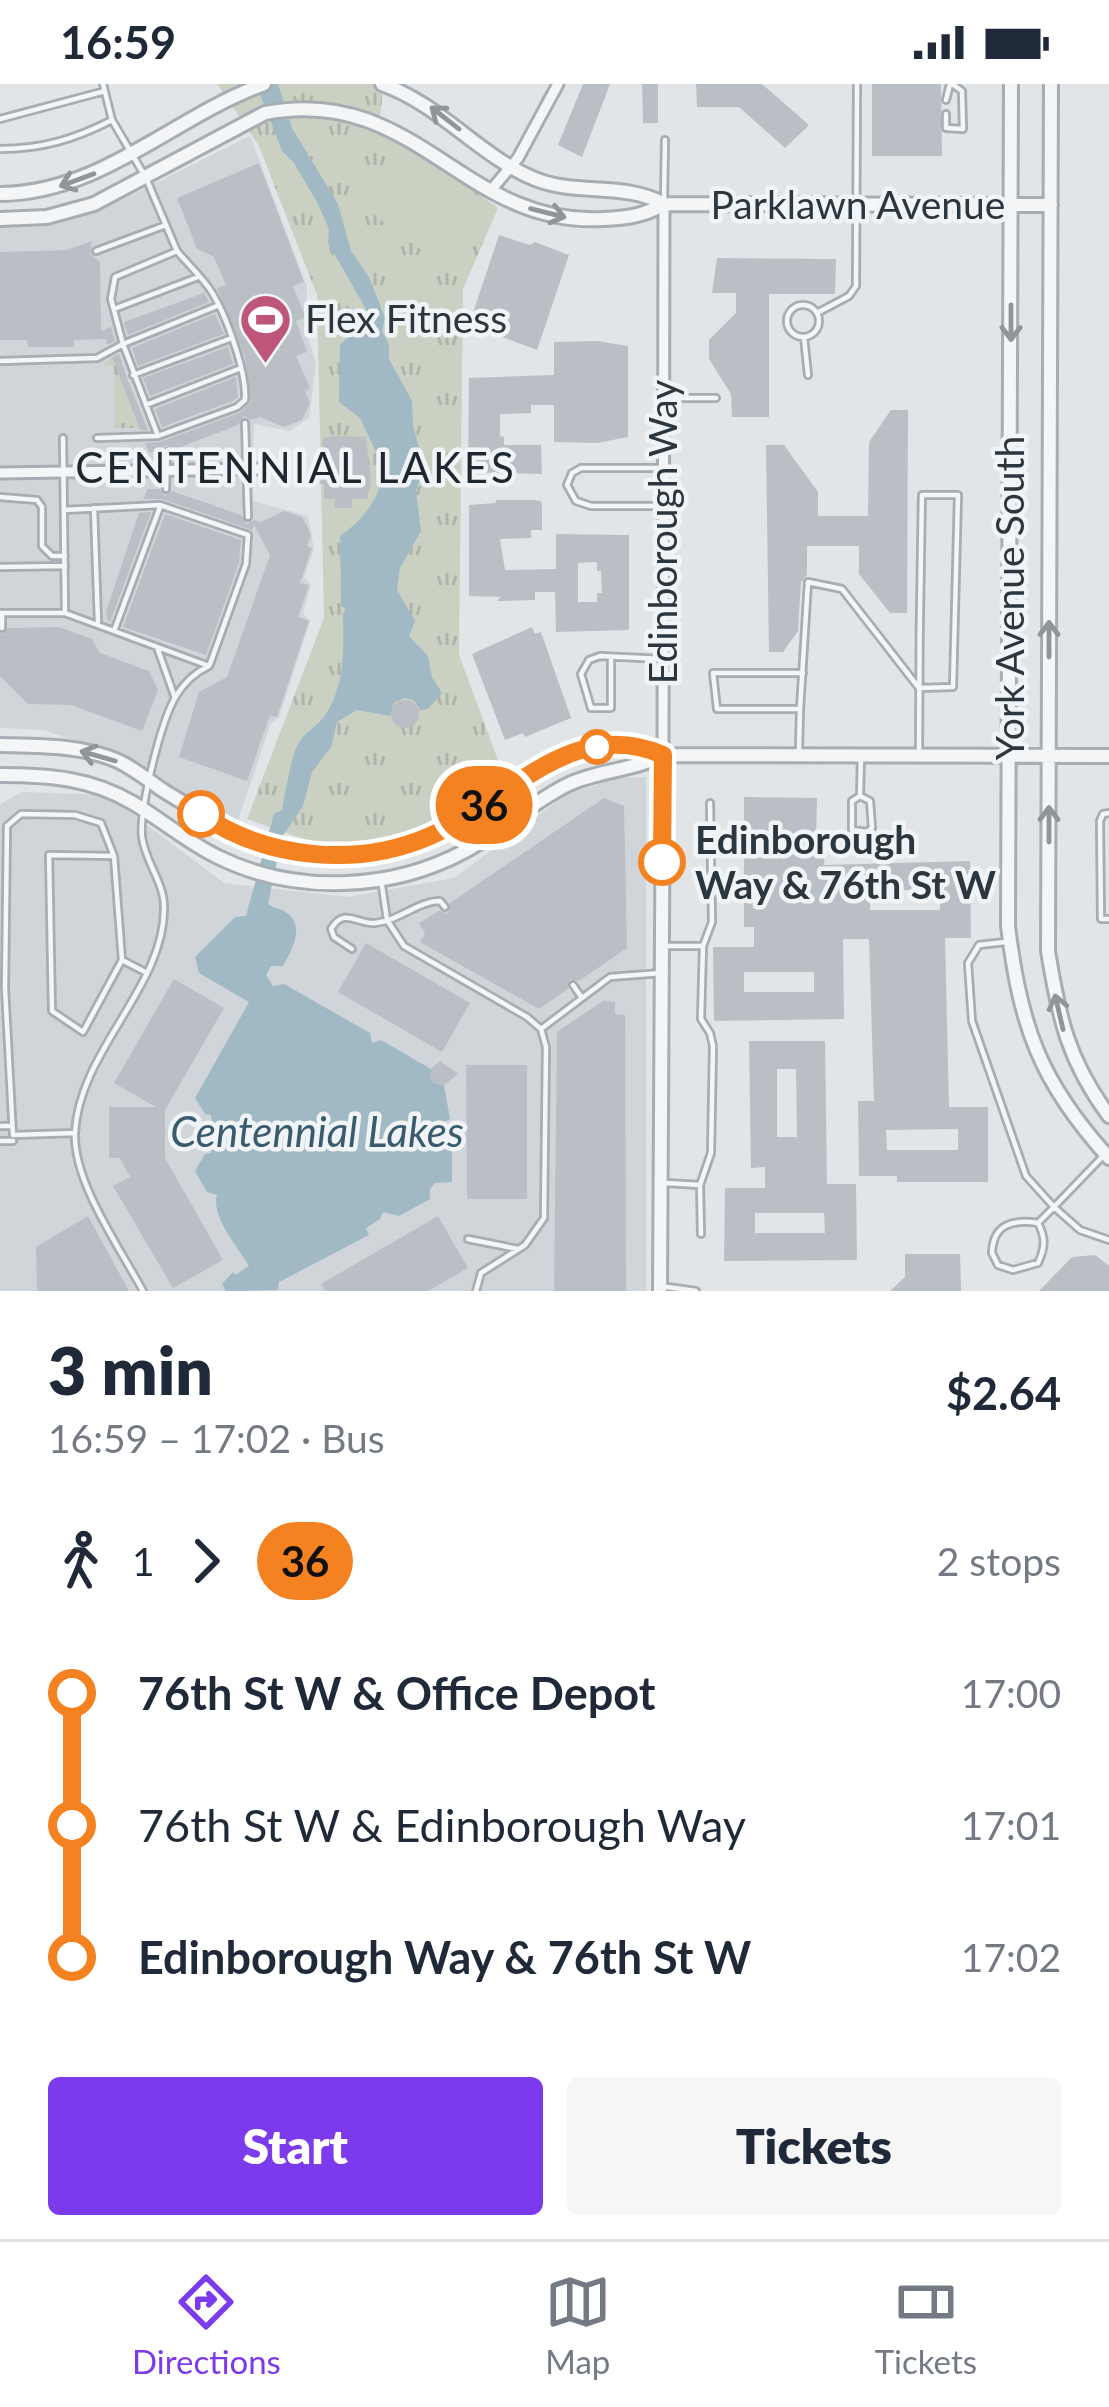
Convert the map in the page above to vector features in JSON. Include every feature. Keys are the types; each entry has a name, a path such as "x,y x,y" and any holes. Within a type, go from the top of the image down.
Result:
{"street":[{"path":"0,194 57,187 132,154 264,84"},
{"name":"Parklawn Avenue","path":"382,84 428,105 510,167 549,184 644,193 664,204 1051,206"},
{"path":"492,189 558,84"},
{"name":"York Avenue South","path":"1011,84 1010,941 1016,993 1046,1077 1108,1154"},
{"name":"York Avenue South","path":"1052,84 1048,951 1059,1020 1084,1082 1109,1117"},
{"name":"Parklawn Avenue","path":"0,218 68,213 146,178 240,125 293,106 349,105 392,119 492,189 536,211 574,219 645,215 664,204"},
{"name":"Edinborough Way","path":"660,1288 664,204"},
{"path":"0,473 258,469"},
{"path":"0,745 56,747 99,755 123,764 236,834 291,851 352,855 427,838 527,775 579,751 634,743 663,755 1109,756"},
{"path":"0,775 72,778 112,792 225,861 318,883 381,879 422,869 462,853 573,782 640,767 663,755"}],"lane":[{"path":"817,314 849,296 856,286 856,84"},
{"path":"946,100 951,84 962,91 963,129 946,128 946,114"},
{"path":"0,119 104,88 112,120 146,178 177,251 217,306 241,368 245,400 237,407 158,436 97,438"},
{"path":"0,149 34,149 79,137 112,120"},
{"path":"664,204 665,140"},
{"path":"96,251 166,225"},
{"path":"158,436 111,299 115,277 177,251"},
{"path":"114,309 199,276"},
{"path":"804,337 788,326 790,311 805,305 817,314"},
{"path":"0,361 97,358 217,306"},
{"path":"804,337 817,328 817,314"},
{"path":"804,337 808,375"},
{"path":"134,375 230,338"},
{"path":"146,405 241,368"},
{"path":"664,398 716,398"},
{"path":"245,423 248,517"},
{"path":"63,438 65,613"},
{"path":"166,452 166,489"},
{"path":"662,506 579,503 567,485 572,473 581,468 663,468"},
{"path":"919,688 953,687 958,495 922,495 919,688 919,756"},
{"path":"0,497 37,500 42,507 42,546 52,556 64,556"},
{"path":"64,510 160,505 248,535 246,564 218,651 175,698 148,781 142,837 164,904 158,950 92,1067 75,1133 82,1175 143,1291"},
{"path":"114,632 160,505"},
{"path":"94,508 98,625"},
{"path":"0,566 64,566"},
{"path":"799,756 808,582 842,589 919,688"},
{"path":"2,628 1,613 65,613 209,666"},
{"path":"157,647 175,698"},
{"path":"611,658 611,708 591,707 581,670 594,657 662,658"},
{"path":"800,709 718,709 712,673 803,673"},
{"path":"860,796 861,756"},
{"path":"860,796 873,808 872,828 867,832 852,830 850,820 852,801 860,796"},
{"path":"701,1234 700,1185 711,1153 713,1046 701,1019 703,946 712,922 710,803"},
{"path":"1109,813 1100,821 1102,919 1109,919"},
{"path":"75,1133 13,1135 5,988 8,826 21,814 75,815 101,823 114,856 122,960 82,1032 52,1012 49,855 114,856"},
{"path":"381,879 387,920 404,946 527,1017 541,1029 546,1047 544,1218 518,1249 481,1273 476,1291"},
{"path":"352,950 334,937 332,929 345,916 366,923 411,913 431,901 445,907"},
{"path":"1010,941 979,945 968,964 972,1022 1025,1176 1081,1230 1109,1240"},
{"path":"661,946 703,946"},
{"path":"122,960 146,972"},
{"path":"541,1029 610,977 661,974"},
{"path":"573,985 582,998"},
{"path":"0,1126 12,1126"},
{"path":"0,1141 13,1141"},
{"path":"1037,1223 1108,1154"},
{"path":"661,1183 700,1185"},
{"path":"1021,1220 1037,1223 1044,1250 1038,1263 1013,1270 998,1264 992,1253 998,1231 1021,1220"},
{"path":"468,1239 518,1249"},
{"path":"660,1288 696,1291"}],"shaded area":[{"path":"250,136 307,287 306,331 316,364 309,418 289,431 254,424 253,501 308,516 314,549 304,577 311,585 303,613 310,621 279,718 271,723 236,826 127,759 44,730 0,728 0,226 55,224 124,199"},
{"path":"646,777 646,1291 0,1291 0,804 22,792 107,795 224,883 347,897 454,878 567,794 619,778"}],"green space":[{"path":"217,84 384,84 379,124 498,208 463,289 459,655 505,779 408,839 329,848 247,819 324,618 317,295 259,146"},
{"path":"404,147 494,214 451,272 361,205"},
{"path":"112,356 139,428 115,428 114,366 104,365"}],"water":[{"name":"Centennial Lakes","path":"256,84 278,84 292,128 338,204 351,251 369,277 385,318 382,331 389,359 412,401 424,466 416,491 421,531 400,568 397,590 415,621 409,636 428,656 432,677 442,693 428,709 420,710 414,700 404,698 394,703 390,716 357,710 337,722 331,747 312,772 303,806 282,837 268,904 291,916 296,937 283,966 271,966 266,975 273,986 284,984 370,1033 372,1043 381,1040 431,1069 431,1079 444,1085 450,1119 440,1124 439,1136 452,1148 452,1182 435,1183 430,1199 399,1216 383,1212 366,1228 369,1235 279,1282 278,1290 226,1291 222,1284 233,1272 249,1266 221,1222 217,1195 207,1192 195,1171 205,1154 211,1153 214,1135 211,1115 205,1114 195,1098 249,1002 199,973 195,957 235,917 246,916 274,814 282,810 295,750 323,718 336,694 343,614 348,610 341,606 340,536 374,500 384,466 383,453 377,454 360,418 339,402 340,345 352,333 370,328 370,316 328,243 329,229 318,204 282,151"}],"building":[{"path":"583,84 610,84 582,157 558,145"},
{"path":"642,84 658,84 658,123 643,123"},
{"path":"696,84 762,84 809,125 785,148 739,107 697,107"},
{"path":"872,84 941,84 942,156 872,156"},
{"path":"259,163 304,282 293,286 306,318 296,321 307,352 296,356 310,388 305,391 310,403 302,420 284,427 244,416 238,425 173,450 166,445 160,452 149,452 145,443 160,442 239,413 251,402 245,357 217,288 226,285 214,257 197,249 177,198"},
{"path":"499,235 569,255 537,350 469,325"},
{"path":"92,241 90,254 100,262 101,331 111,327 115,341 107,345 106,339 74,340 74,347 28,347 27,340 0,340 0,252 67,250"},
{"path":"717,258 836,259 835,294 769,294 769,417 732,417 731,394 709,359 709,340 736,313 736,293 712,293"},
{"path":"204,293 209,302 128,335 124,322"},
{"path":"215,314 224,334 138,366 132,348"},
{"path":"554,342 628,346 628,437 597,443 554,442 554,405 531,405 531,413 500,414 500,436 504,445 541,445 542,474 468,472 469,378 554,375"},
{"path":"228,347 233,364 150,396 143,378"},
{"path":"119,354 148,430 140,430 112,357"},
{"path":"236,377 238,397 233,401 162,427 155,409"},
{"path":"891,410 908,410 907,613 890,613 859,574 859,546 807,546 798,631 783,652 769,652 766,445 784,445 818,492 818,516 868,516 869,442"},
{"path":"366,437 371,483 367,499 352,499 352,508 335,508 335,499 324,499 324,484 320,484 323,438"},
{"path":"147,489 159,489 165,496 172,491 241,515 247,524 284,511 302,517 311,534 307,546 312,548 300,583 309,585 298,617 309,621 277,717 270,715 247,781 179,757 199,692 227,677 270,555 254,525 252,530 162,499 144,499"},
{"path":"534,500 541,501 542,508 542,530 531,530 531,538 500,539 505,570 556,569 556,534 629,535 629,630 556,632 555,592 535,592 535,600 469,596 469,505","holes":["597,562 597,571 601,571 602,593 597,593 597,602 578,602 578,563"]},
{"path":"151,512 110,622 106,612 139,513"},
{"path":"165,514 241,540 239,563 206,655 123,627"},
{"path":"59,627 92,639 100,653 149,671 158,690 142,731 71,705 28,704 0,676 0,634 9,628"},
{"path":"532,627 535,634 541,632 571,718 505,740 472,654"},
{"path":"405,700 415,704 419,714 415,724 405,728 395,724 391,714 395,704"},
{"path":"744,797 817,798 816,839 825,839 824,865 970,861 971,938 945,938 949,1107 988,1107 988,1182 897,1182 897,1176 859,1176 858,1101 874,1101 869,939 843,939 844,1019 714,1021 713,947 754,947 754,927 744,927","holes":["870,890 940,890 940,910 870,910","744,972 814,972 814,992 744,992","958,1129 958,1150 887,1150 886,1130"]},
{"path":"604,798 624,806 627,948 579,981 570,979 568,989 539,1009 420,942 425,934 419,923 439,911 448,913 450,903"},
{"path":"366,943 470,1003 442,1052 338,992"},
{"path":"174,979 224,1008 165,1110 165,1158 223,1260 173,1288 113,1186 130,1177 120,1158 109,1158 109,1107 156,1107 114,1083"},
{"path":"603,1001 615,1002 615,1014 625,1015 626,1291 554,1291 557,1032"},
{"path":"749,1041 825,1041 827,1184 856,1184 857,1260 724,1261 725,1188 765,1188 765,1167 751,1168","holes":["777,1069 796,1069 797,1137 777,1137","755,1213 824,1213 825,1233 755,1233"]},
{"path":"440,1061 458,1074 444,1085 434,1084 430,1077"},
{"path":"466,1065 527,1065 527,1199 467,1199"},
{"path":"88,1216 129,1291 37,1291 36,1247"},
{"path":"438,1216 468,1268 428,1291 325,1291 321,1284"},
{"path":"905,1254 960,1254 961,1291 890,1291 905,1277"},
{"path":"1095,1255 1109,1266 1109,1291 1039,1291 1072,1257"}],"bus line":[{"name":"36","path":"201,814 236,834 284,850 330,855 374,852 438,832 565,756 634,743 663,755 662,862"}],"place":[{"name":"Flex Fitness","path":"266,365"},
{"name":"Edinborough Way & 76th St W","path":"662,862"}],"district":[{"name":"CENTENNIAL LAKES","path":"296,468"}]}
